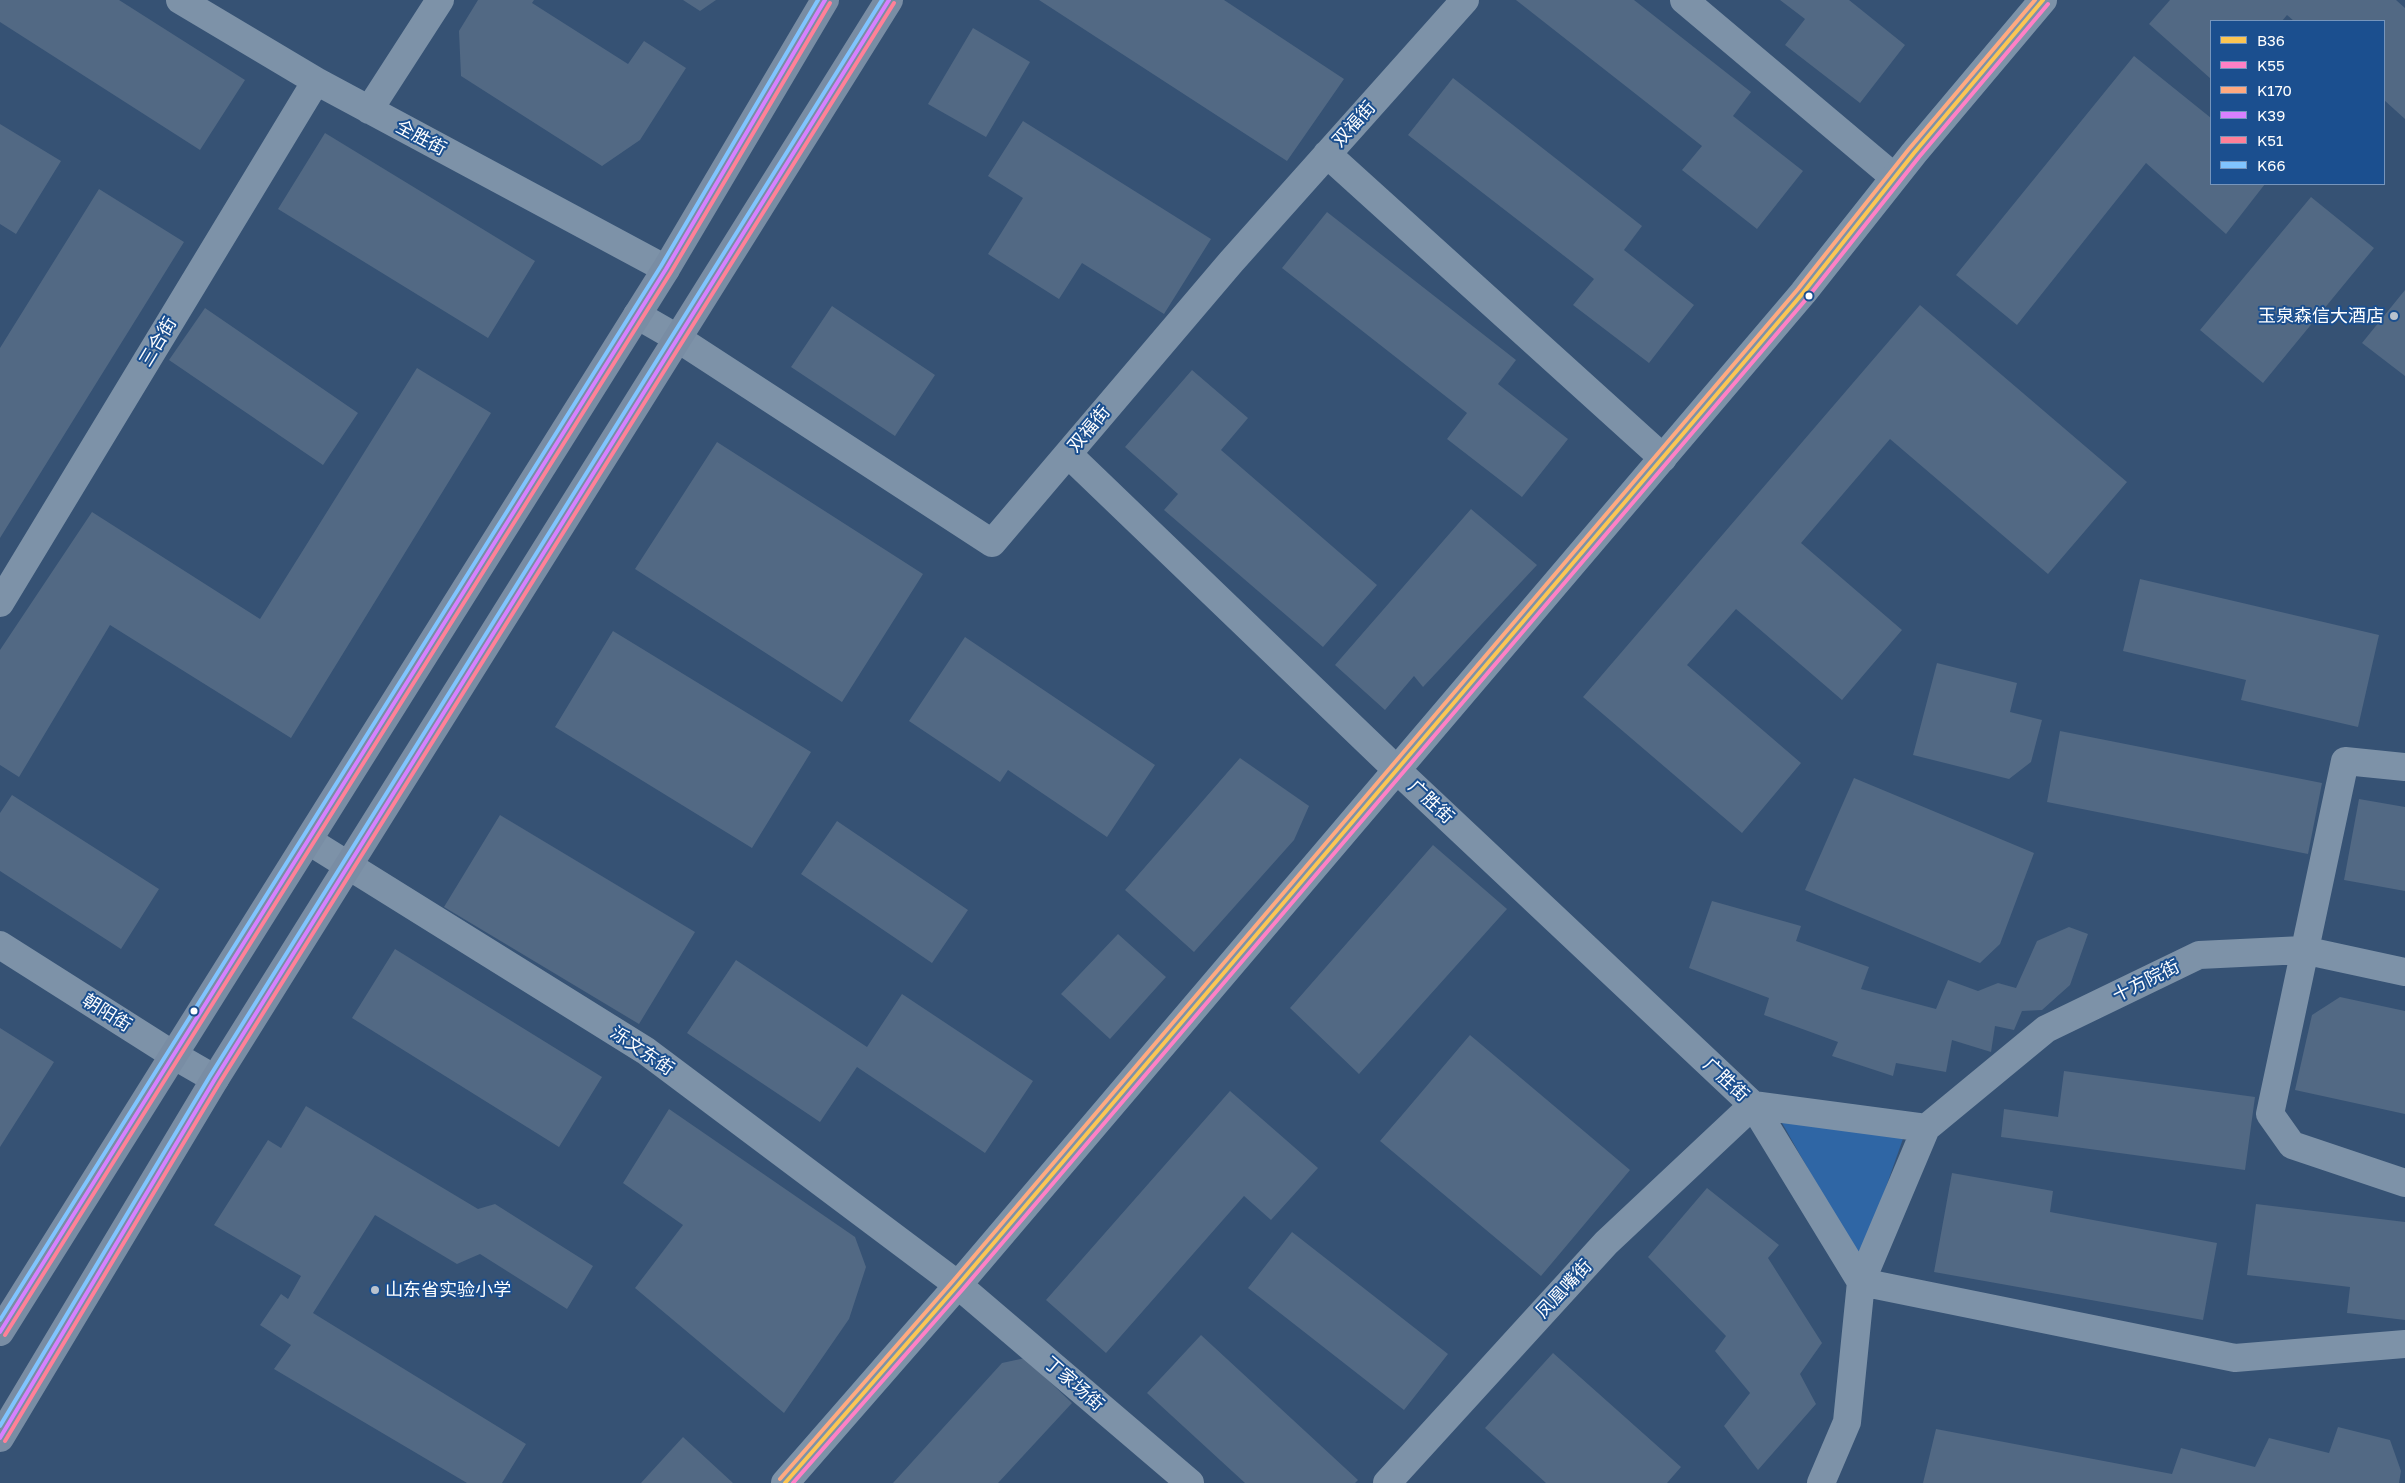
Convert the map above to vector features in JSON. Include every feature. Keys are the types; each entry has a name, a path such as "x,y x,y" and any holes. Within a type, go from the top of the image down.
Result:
{"main road":[{"path":"0,1332 637,315 825,0"},
{"path":"0,1438 215,1078 889,0"}],"street":[{"name":"全胜街","path":"180,0 316,81 666,268"},
{"path":"369,110 440,0"},
{"name":"双福街","path":"637,315 678,338 992,543 1231,262 1465,0"},
{"path":"1684,0 1894,177"},
{"path":"785,1483 958,1285 1398,771 1803,293 1894,177 2043,0"},
{"name":"三合街","path":"0,603 316,81"},
{"path":"1327,154 1663,458"},
{"name":"广胜街","path":"1068,454 1398,771 1753,1105 1861,1282"},
{"path":"2405,767 2345,761 2303,950 2270,1114 2292,1145 2405,1182"},
{"name":"泺文东街","path":"309,841 646,1051 958,1285"},
{"name":"朝阳街","path":"0,946 174,1056 215,1078"},
{"name":"十方院街","path":"1861,1282 1926,1128 2046,1029 2199,955 2303,950 2405,972"},
{"path":"1753,1105 1926,1128"},
{"name":"凤凰嘴街","path":"1386,1483 1606,1243 1753,1105"},
{"path":"1821,1483 1847,1422 1861,1282 2235,1358 2405,1344"},
{"name":"丁家场街","path":"958,1285 1190,1483"}],"shaded area":[{"path":"1777,1114 1905,1133 1860,1261"}],"building":[{"path":"0,0 119,0 245,80 200,150 0,22"},
{"path":"478,0 534,0 532,3 628,64 644,41 686,68 640,140 602,166 461,76 459,31"},
{"path":"683,0 716,0 700,11"},
{"path":"1039,0 1224,0 1344,79 1287,161"},
{"path":"1516,0 1634,0 1751,92 1733,116 1803,171 1757,229 1682,170 1702,146"},
{"path":"1780,0 1849,0 1905,45 1860,103 1785,45 1805,19"},
{"path":"2170,0 2396,0 2405,8 2405,119 2385,101 2385,20 2293,20 2287,15 2283,20 2210,20 2210,78 2149,24"},
{"path":"973,28 1030,62 986,137 928,104"},
{"path":"2134,56 2210,117 2210,185 2264,185 2226,234 2146,163 2017,325 1956,275"},
{"path":"1453,78 1642,226 1624,250 1694,305 1649,363 1573,305 1594,279 1408,135"},
{"path":"1023,121 1211,239 1164,314 1082,263 1059,299 988,254 1023,198 988,176"},
{"path":"0,124 61,161 16,234 0,224"},
{"path":"325,133 535,261 488,338 278,209"},
{"path":"99,189 184,242 0,538 0,348"},
{"path":"2311,197 2374,248 2263,383 2200,330"},
{"path":"1327,212 1516,360 1498,384 1568,439 1522,497 1447,439 1467,413 1282,268"},
{"name":"玉泉森信大酒店","path":"2405,290 2405,376 2362,343"},
{"path":"1920,305 2127,482 2048,574 1890,439 1801,543 1902,630 1842,700 1736,609 1687,665 1801,763 1742,833 1583,697"},
{"path":"832,306 935,375 895,436 791,367"},
{"path":"205,308 358,413 323,465 169,360"},
{"path":"417,368 491,413 291,738 110,625 19,777 0,765 0,650 92,512 260,619"},
{"path":"1192,370 1248,418 1221,450 1377,585 1323,647 1164,510 1178,494 1125,447"},
{"path":"717,442 923,574 842,702 635,569"},
{"path":"1471,509 1537,565 1423,687 1414,676 1385,710 1335,665"},
{"path":"2140,579 2379,635 2358,727 2241,700 2246,680 2123,651"},
{"path":"613,631 811,752 752,848 555,727"},
{"path":"965,637 1155,765 1107,837 1008,770 1000,782 909,721"},
{"path":"1937,663 2017,683 2010,712 2042,720 2031,762 2009,779 1913,755"},
{"path":"2060,731 2322,783 2308,854 2047,802"},
{"path":"1240,758 1309,806 1294,840 1194,952 1125,890"},
{"path":"1854,778 2034,853 2000,944 1980,963 1805,890"},
{"path":"12,795 159,889 121,949 0,871 0,813"},
{"path":"2359,799 2405,807 2405,891 2344,880"},
{"path":"500,815 695,932 639,1024 444,907"},
{"path":"837,821 968,910 932,963 801,874"},
{"path":"1433,845 1507,909 1359,1074 1290,1008"},
{"path":"1712,901 1801,926 1796,941 1869,967 1861,989 1936,1009 1948,980 1978,991 1998,983 2016,988 2037,941 2069,927 2088,934 2070,985 2042,1010 2022,1011 2014,1030 1995,1026 1991,1052 1952,1040 1946,1072 1896,1063 1893,1076 1832,1056 1838,1042 1764,1015 1769,998 1689,968"},
{"path":"1118,934 1166,977 1110,1039 1061,994"},
{"path":"395,949 602,1077 559,1147 352,1018"},
{"path":"736,960 867,1047 902,994 1033,1081 985,1153 857,1067 820,1122 687,1033"},
{"path":"2340,997 2405,1011 2405,1114 2295,1090 2312,1015"},
{"path":"0,1028 54,1062 0,1147"},
{"path":"1470,1035 1630,1170 1541,1276 1380,1141"},
{"path":"2064,1071 2255,1097 2245,1170 2001,1137 2004,1109 2058,1117"},
{"path":"1230,1091 1318,1168 1271,1220 1244,1196 1106,1353 1046,1300"},
{"path":"306,1106 478,1209 495,1204 593,1266 567,1309 480,1254 457,1264 375,1215 313,1313 526,1444 502,1483 467,1483 274,1369 291,1345 260,1325 281,1294 288,1299 301,1276 214,1225 268,1140 281,1148"},
{"path":"669,1109 855,1237 866,1267 849,1319 784,1413 635,1288 683,1225 623,1183"},
{"path":"1952,1173 2053,1191 2050,1212 2217,1243 2203,1320 1934,1272"},
{"path":"1707,1188 1779,1245 1768,1258 1822,1343 1800,1374 1816,1404 1758,1470 1724,1426 1750,1393 1715,1351 1726,1336 1648,1257"},
{"path":"2256,1204 2405,1222 2405,1320 2347,1313 2350,1287 2247,1275"},
{"path":"1292,1232 1448,1354 1404,1410 1248,1288"},
{"path":"1201,1335 1358,1480 1355,1483 1245,1483 1147,1393"},
{"path":"1553,1353 1681,1467 1667,1483 1546,1483 1485,1428"},
{"path":"1025,1358 1072,1403 998,1483 893,1483 1002,1363"},
{"path":"2338,1427 2390,1440 2401,1471 2399,1483 1923,1483 1936,1429 2172,1474 2181,1448 2255,1467 2269,1438 2329,1453"},
{"path":"683,1437 733,1483 641,1483"}],"transit line":[{"name":"K66","path":"0,1320 661,266 818,0"},
{"name":"K39","path":"0,1332 666,269 825,0"},
{"name":"K66","path":"0,1426 210,1076 882,0"},
{"name":"K39","path":"0,1438 215,1079 889,0"},
{"name":"K170","path":"780,1479 953,1281 1798,289 1909,149 2035,0"},
{"name":"B36","path":"785,1483 958,1285 1803,293 1914,153 2043,0"},
{"name":"K51","path":"5,1335 671,272 830,3"},
{"name":"K51","path":"5,1441 220,1082 894,3"},
{"name":"K55","path":"793,1483 963,1289 1808,297 1919,157 2048,4"}],"place":[{"name":"玉泉森信大酒店","path":"2394,316"},
{"name":"山东省实验小学","path":"375,1290"}]}
